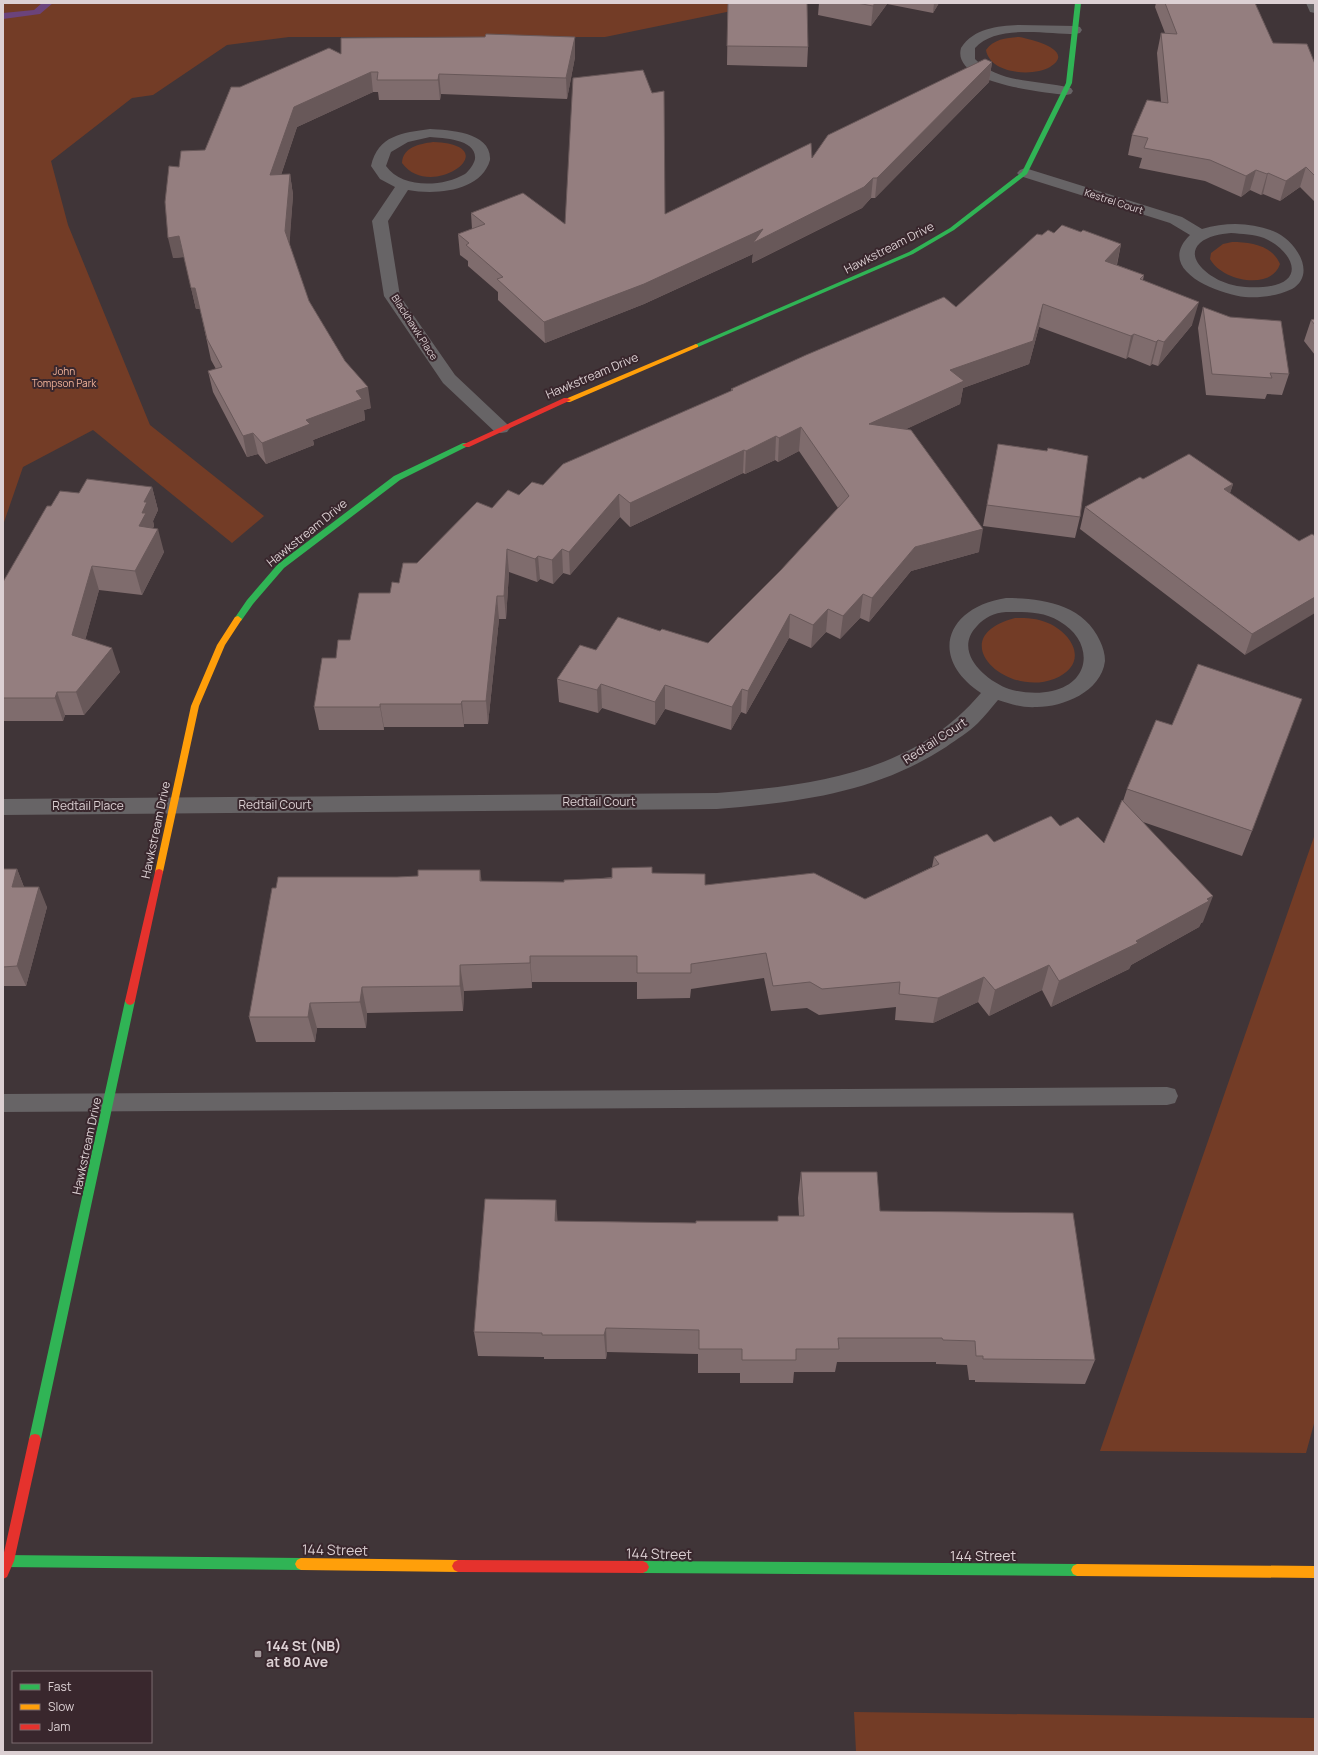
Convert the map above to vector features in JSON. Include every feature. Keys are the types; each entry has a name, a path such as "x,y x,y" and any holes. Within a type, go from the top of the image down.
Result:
{"street":[{"name":"Hawkstream Drive","path":"3,1573 109,1103 195,706 221,645 255,596 281,566 397,478 501,428 893,262 952,229 1026,173 1070,83 1078,3"},
{"path":"1313,3 1315,9"},
{"path":"1066,91 999,80 972,66 967,57 968,48 974,40 985,34 1001,30 1075,30"},
{"path":"446,134 461,137 473,143 480,150 483,159 479,168 470,177 457,183 441,187 423,188 404,185 392,181 383,174 378,165 380,156 387,147 399,140 413,136 446,134"},
{"name":"Kestrel Court","path":"1026,173 1176,220 1200,235"},
{"name":"Blackhawk Place","path":"404,185 380,221 392,296 449,379 501,428"},
{"path":"1231,228 1268,234 1284,242 1295,251 1301,261 1302,272 1296,281 1284,288 1249,292 1229,289 1211,282 1197,274 1189,263 1187,253 1191,243 1200,235 1214,230 1231,228"},
{"path":"1006,605 1029,605 1052,610 1072,620 1087,634 1095,650 1095,665 1088,679 1076,690 1058,697 1036,700 1015,698 994,691 976,680 964,666 958,651 960,635 969,621 985,610 1006,605"},
{"name":"Redtail Court","path":"173,806 716,801 800,794 855,782 894,768 936,744 971,718 994,691"},
{"name":"Redtail Place","path":"3,806 173,806"},
{"name":"144 Street","path":"5,1561 1315,1572"}],"lane":[{"path":"3,1103 1167,1096"}],"green space":[{"name":"John Tompson Park","path":"3,3 755,3 746,8 605,37 289,37 227,45 153,95 132,98 51,161 68,225 150,425 264,516 232,543 93,430 23,467 3,525"},
{"path":"1019,37 1049,46 1058,55 1057,61 1050,67 1043,70 1023,72 1004,69 995,64 989,58 986,50 993,43"},
{"path":"433,142 455,145 465,152 465,161 457,169 445,175 430,177 415,174 402,163 405,153 413,147"},
{"path":"1232,242 1260,246 1272,253 1280,264 1275,272 1267,278 1257,280 1246,280 1225,273 1216,267 1210,259 1211,253 1223,244"},
{"path":"1015,618 1040,620 1057,628 1071,642 1075,658 1072,666 1065,673 1054,679 1035,683 1017,680 1001,673 989,663 982,651 983,638 994,627"},
{"path":"1315,834 1315,1420 1306,1453 1100,1451"},
{"path":"854,1712 1315,1718 1315,1752 856,1752"}],"building":[{"path":"728,3 807,3 808,47 727,46"},
{"path":"857,3 875,3 873,6"},
{"path":"1165,3 1255,3 1273,43 1307,44 1315,64 1315,176 1306,167 1286,181 1268,173 1267,174 1256,170 1246,176 1210,160 1144,148 1148,138 1132,135 1147,100 1168,103 1161,33 1177,34"},
{"path":"486,34 575,37 566,78 439,74 438,80 377,80 378,72 371,72 294,107 270,175 290,174 285,231 309,301 345,361 368,387 356,391 362,399 306,420 310,424 262,443 253,433 243,436 208,371 222,367 207,339 195,288 191,288 179,236 168,238 165,202 169,166 179,167 181,151 205,150 231,87 240,87 329,48 341,54 341,38 485,37"},
{"path":"985,59 992,62 877,178 873,178 864,187 753,243 763,229 644,284 544,322 497,279 503,277 466,245 469,243 458,234 485,224 471,213 523,193 565,224 573,78 643,70 652,93 664,91 665,214 811,143 812,158 828,135"},
{"path":"1062,225 1081,232 1083,230 1121,244 1105,261 1144,275 1140,279 1199,302 1164,342 1158,340 1156,342 1134,334 1131,336 1043,304 1033,341 950,370 964,381 869,424 911,430 983,529 915,547 872,598 863,594 843,616 828,609 813,625 790,614 748,691 742,689 732,707 665,685 655,702 601,684 597,690 557,679 580,645 596,650 618,617 660,631 662,629 708,643 781,570 849,496 801,427 779,438 776,436 746,451 744,450 630,503 619,494 569,552 562,549 552,560 538,556 535,559 507,549 504,596 497,596 486,701 462,701 461,704 380,704 380,707 314,707 322,658 336,658 338,640 350,640 359,593 390,593 392,582 399,583 403,563 417,563 477,502 492,508 508,490 519,495 532,482 543,485 563,464 733,390 731,389 806,355 944,297 956,307 1037,234 1042,235 1048,230 1054,233"},
{"path":"1203,307 1230,317 1281,321 1289,374 1270,373 1272,378 1212,374"},
{"path":"1315,319 1315,325 1311,320"},
{"path":"998,444 1047,451 1048,448 1088,456 1080,517 987,505"},
{"path":"1189,454 1233,484 1224,489 1299,541 1312,534 1315,536 1315,597 1252,634 1085,507 1140,477 1143,479"},
{"path":"87,479 152,487 144,502 147,502 142,513 146,513 139,526 158,529 135,571 92,566 72,635 112,648 76,692 57,692 55,698 3,698 3,582 47,506 51,506 60,491 79,493"},
{"path":"1198,664 1302,699 1252,831 1127,789 1156,720 1172,725"},
{"path":"1122,800 1213,896 1207,899 1209,901 1136,941 1138,943 1059,981 1049,965 995,990 984,977 938,998 899,994 900,982 822,989 810,982 773,986 766,953 691,964 691,973 637,973 637,956 530,956 530,963 460,965 460,986 362,987 360,1002 310,1003 308,1017 249,1017 272,888 276,888 278,877 397,877 418,876 418,870 480,870 480,881 564,882 564,880 612,878 612,868 652,867 652,873 705,874 705,885 814,873 865,899 939,864 934,857 987,834 994,842 1051,816 1060,826 1078,817 1104,843"},
{"path":"3,869 17,869 12,887 39,887 17,966 3,967"},
{"path":"801,1172 877,1172 880,1211 1073,1213 1095,1360 983,1359 983,1356 976,1356 975,1341 943,1340 942,1338 838,1338 839,1349 796,1349 796,1360 742,1360 742,1349 699,1349 699,1330 606,1328 604,1335 542,1335 542,1333 474,1332 485,1199 556,1200 555,1221 696,1223 696,1221 778,1221 778,1216 804,1216"}],"waterway":[{"path":"3,16 37,12 48,3"}],"traffic: fast":[{"path":"696,346 911,253 952,229 1025,173 1069,83 1078,3"},
{"path":"238,619 250,602 281,566 397,478 466,445"},
{"path":"35,1439 130,1001"},
{"path":"3,1561 301,1564"},
{"path":"643,1567 1077,1570"}],"traffic: slow":[{"path":"567,400 696,346"},
{"path":"159,872 195,706 221,645 238,619"},
{"path":"301,1564 458,1566"},
{"path":"1077,1570 1315,1572"}],"traffic: jam":[{"path":"466,445 567,400"},
{"path":"130,1001 159,872"},
{"path":"3,1573 8,1561 35,1439"},
{"path":"458,1566 643,1567"}],"place":[{"name":"144 St (NB) at 80 Ave","path":"258,1654"}]}
